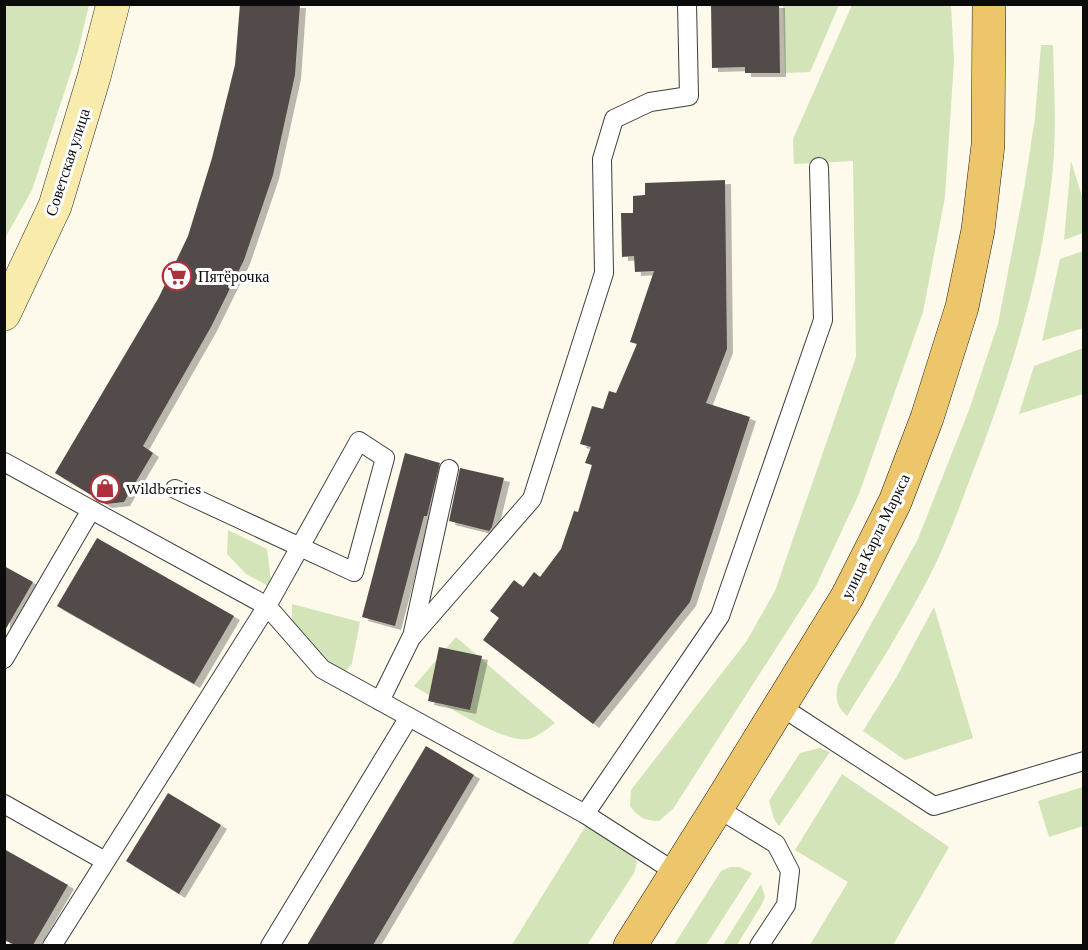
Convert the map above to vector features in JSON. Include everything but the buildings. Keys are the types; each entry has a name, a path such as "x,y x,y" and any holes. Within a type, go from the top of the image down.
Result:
{"main road":[{"name":"улица Карла Маркса","path":"630,945 847,597 895,502 927,418 962,308 978,230 988,145 989,4"}],"street":[{"name":"Советская улица","path":"4,314 55,206 94,77 113,4"}],"lane":[{"path":"411,638 532,499 604,273 603,159 614,119 650,102 689,96 687,4"},
{"path":"585,814 720,616 823,320 819,167"},
{"path":"52,945 267,606 298,546 359,441 385,458 354,572 298,546 175,489"},
{"path":"4,462 267,606 322,669 585,814 675,872"},
{"path":"380,701 411,638 449,469"},
{"path":"4,659 91,510"},
{"path":"780,706 934,806 1083,761"},
{"path":"270,945 409,717"},
{"path":"4,804 105,861"},
{"path":"717,808 776,844 790,871 786,905 759,945"}],"green space":[{"path":"5,4 89,5 78,51 32,190 5,238"},
{"path":"783,5 839,5 810,72 785,73"},
{"path":"852,5 951,5 954,61 945,197 923,312 859,494 816,586 673,809 659,821 646,819 639,816 630,806 631,790 746,642 775,591 856,357 853,161 794,164 793,139"},
{"path":"1041,45 1053,45 1054,160 1040,254 1021,331 984,442 941,551 900,629 847,716 837,702 838,684 918,539 969,410 998,324 1035,118"},
{"path":"1071,161 1083,200 1083,233 1064,240"},
{"path":"1083,251 1083,328 1042,341 1060,259"},
{"path":"1083,348 1083,394 1019,414 1034,366"},
{"path":"228,530 267,549 272,588 246,574 227,554"},
{"path":"292,604 360,622 352,663 342,676 292,623"},
{"path":"934,607 973,738 905,760 863,731 896,678"},
{"path":"456,637 555,723 532,738 521,739 507,736 472,721 414,686"},
{"path":"820,748 830,752 779,826 774,819 769,801 800,753"},
{"path":"842,774 949,847 893,945 810,945 848,882 795,850"},
{"path":"1083,787 1083,826 1049,837 1038,801"},
{"path":"587,824 632,853 637,862 634,873 587,945 511,946"},
{"path":"730,867 739,867 752,873 706,945 674,945 721,871"},
{"path":"761,884 765,897 737,945 723,945"}],"place":[{"name":"Пятёрочка","path":"177,276"},
{"name":"Wildberries","path":"105,488"}]}
